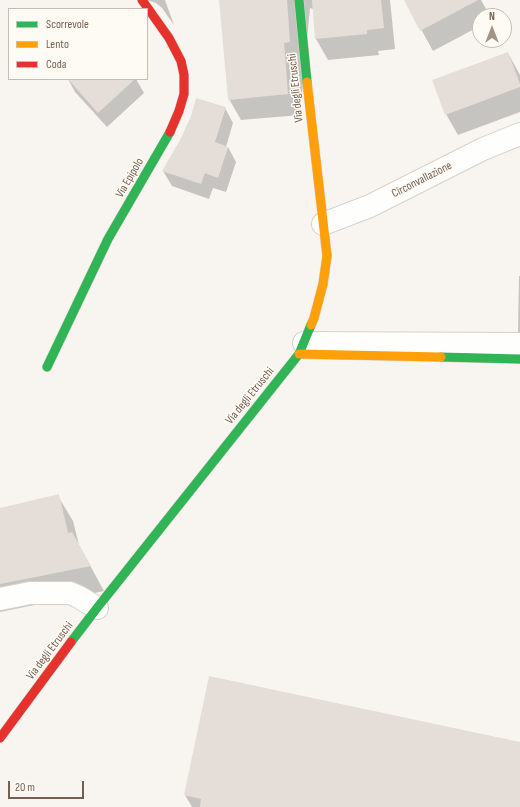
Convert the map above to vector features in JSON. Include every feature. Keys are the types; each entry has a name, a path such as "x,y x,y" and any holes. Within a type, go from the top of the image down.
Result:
{"main road":[{"name":"Via degli Etruschi","path":"0,738 97,608 301,349 314,318 323,284 327,256 308,96 299,0"},
{"name":"Via Epipolo","path":"47,367 108,240 169,135 184,94 184,75 181,61 169,38 148,8"},
{"path":"301,349 520,358"}],"street":[{"name":"Circonvallazione","path":"323,224 370,206 483,149 520,134"},
{"path":"301,349 520,344"},
{"path":"0,599 30,593 70,593 97,608"}],"building":[{"path":"219,0 287,0 290,42 284,43 288,94 228,100"},
{"path":"312,0 381,0 384,28 367,30 367,34 315,39"},
{"path":"404,0 478,0 420,31"},
{"path":"508,52 520,87 445,115 432,80"},
{"path":"69,80 134,80 98,113"},
{"path":"196,98 226,107 215,142 228,147 218,178 205,173 201,184 162,171 180,140 191,116"},
{"path":"59,494 68,533 72,532 91,566 0,584 0,508"},
{"path":"209,676 520,742 520,807 200,807 201,799 184,795"}],"traffic: fast":[{"path":"299,0 307,82"},
{"path":"47,367 108,239 170,132"},
{"path":"71,642 299,354 311,325"},
{"path":"441,357 520,359"}],"traffic: slow":[{"path":"307,82 327,256 323,284 311,325"},
{"path":"299,354 441,357"}],"traffic: jam":[{"path":"142,0 148,8"},
{"path":"148,8 169,38 181,61 184,75 184,94 170,132"},
{"path":"0,738 71,642"}]}
